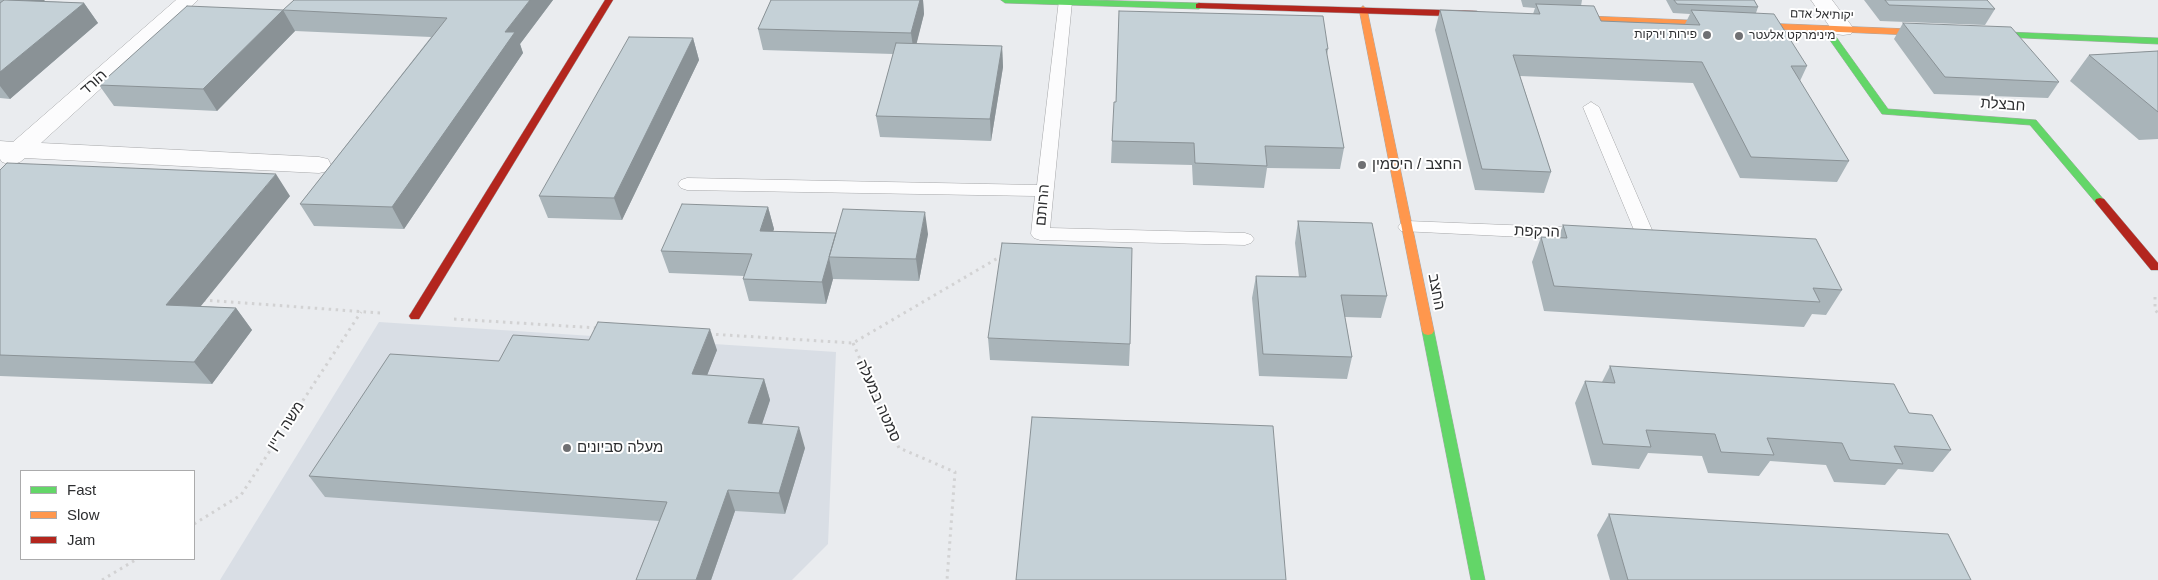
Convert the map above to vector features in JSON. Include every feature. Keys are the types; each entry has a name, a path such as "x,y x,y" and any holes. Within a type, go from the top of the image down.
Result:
{"street":[{"name":"הורד","path":"0,166 10,149 188,0"},
{"path":"414,316 609,0"},
{"path":"1005,0 1363,9 1491,15"},
{"path":"1821,0 1835,29"},
{"name":"החצב","path":"1363,9 1478,580"},
{"name":"יקותיאל אדם","path":"1550,17 1942,33"},
{"name":"חבצלת","path":"1835,29 1885,112 2032,122 2155,267"},
{"path":"1971,34 2158,41"},
{"path":"10,149 319,165"}],"lane":[{"name":"הרותם","path":"1065,2 1040,234 1245,239"},
{"name":"הרקפת","path":"1407,227 1646,237 1591,107"},
{"path":"687,184 1044,191"}],"path":[{"name":"סמטה במעלה","path":"947,580 955,472 899,448 852,343 1040,234"},
{"name":"משה דיין","path":"195,523 241,495 361,311"},
{"path":"102,580 135,560"}],"shaded area":[{"name":"מעלה סביונים","path":"379,322 836,352 828,544 792,580 220,580"}],"building":[{"path":"4,0 84,3 0,72 0,3"},
{"path":"294,0 530,0 505,32 515,32 392,207 300,204 447,18 283,10"},
{"path":"771,0 920,0 911,33 758,29"},
{"path":"1674,0 1754,0 1758,7 1677,4"},
{"path":"1885,0 1987,0 1995,9 1889,5"},
{"path":"1536,4 1594,6 1601,21 1700,25 1691,10 1774,14 1807,66 1791,66 1849,161 1751,157 1702,62 1513,55 1551,172 1482,169 1440,10 1540,14"},
{"path":"187,6 283,10 203,89 99,85"},
{"path":"1119,11 1323,16 1328,49 1326,49 1344,148 1265,146 1267,166 1195,163 1194,143 1112,141 1114,102 1116,102"},
{"path":"1903,23 2011,27 2059,82 1945,77"},
{"path":"629,37 693,38 614,198 539,196"},
{"path":"896,43 1002,46 990,119 876,116"},
{"path":"2158,51 2158,112 2089,55"},
{"path":"7,163 276,174 166,305 236,308 194,362 0,355 0,170"},
{"path":"682,204 768,207 760,231 836,233 822,282 743,279 752,254 661,251"},
{"path":"843,209 925,212 916,259 829,257"},
{"path":"1298,221 1372,223 1387,296 1341,295 1352,357 1263,354 1256,276 1306,277"},
{"path":"1563,225 1816,239 1842,290 1813,288 1820,302 1554,286 1541,237 1567,238"},
{"path":"1002,243 1132,248 1130,344 988,338"},
{"path":"598,322 710,329 692,374 764,379 748,423 799,427 779,493 728,490 696,580 636,580 667,502 309,476 390,354 499,361 513,335 589,340"},
{"path":"1610,366 1894,384 1909,413 1932,415 1951,450 1894,446 1903,464 1850,460 1842,443 1767,438 1774,455 1721,452 1715,434 1646,430 1651,447 1603,444 1585,381 1615,383"},
{"path":"1032,417 1273,426 1286,580 1016,580"},
{"path":"1609,514 1948,534 1971,580 1628,580"}],"traffic: fast":[{"path":"1005,0 1199,6"},
{"path":"1826,29 1885,112 2033,122 2100,201"},
{"path":"1982,34 2158,41"},
{"path":"1428,331 1478,580"}],"traffic: slow":[{"path":"1363,9 1428,331"},
{"path":"1562,18 1934,33"}],"traffic: jam":[{"path":"415,316 609,0"},
{"path":"1199,6 1477,14"},
{"path":"2100,201 2155,267"}],"place":[{"name":"פירות וירקות","path":"1707,35"},
{"name":"מינימרקט אלעטר","path":"1739,36"},
{"name":"החצב / היסמין","path":"1362,165"},
{"name":"מעלה סביונים","path":"567,448"}]}
